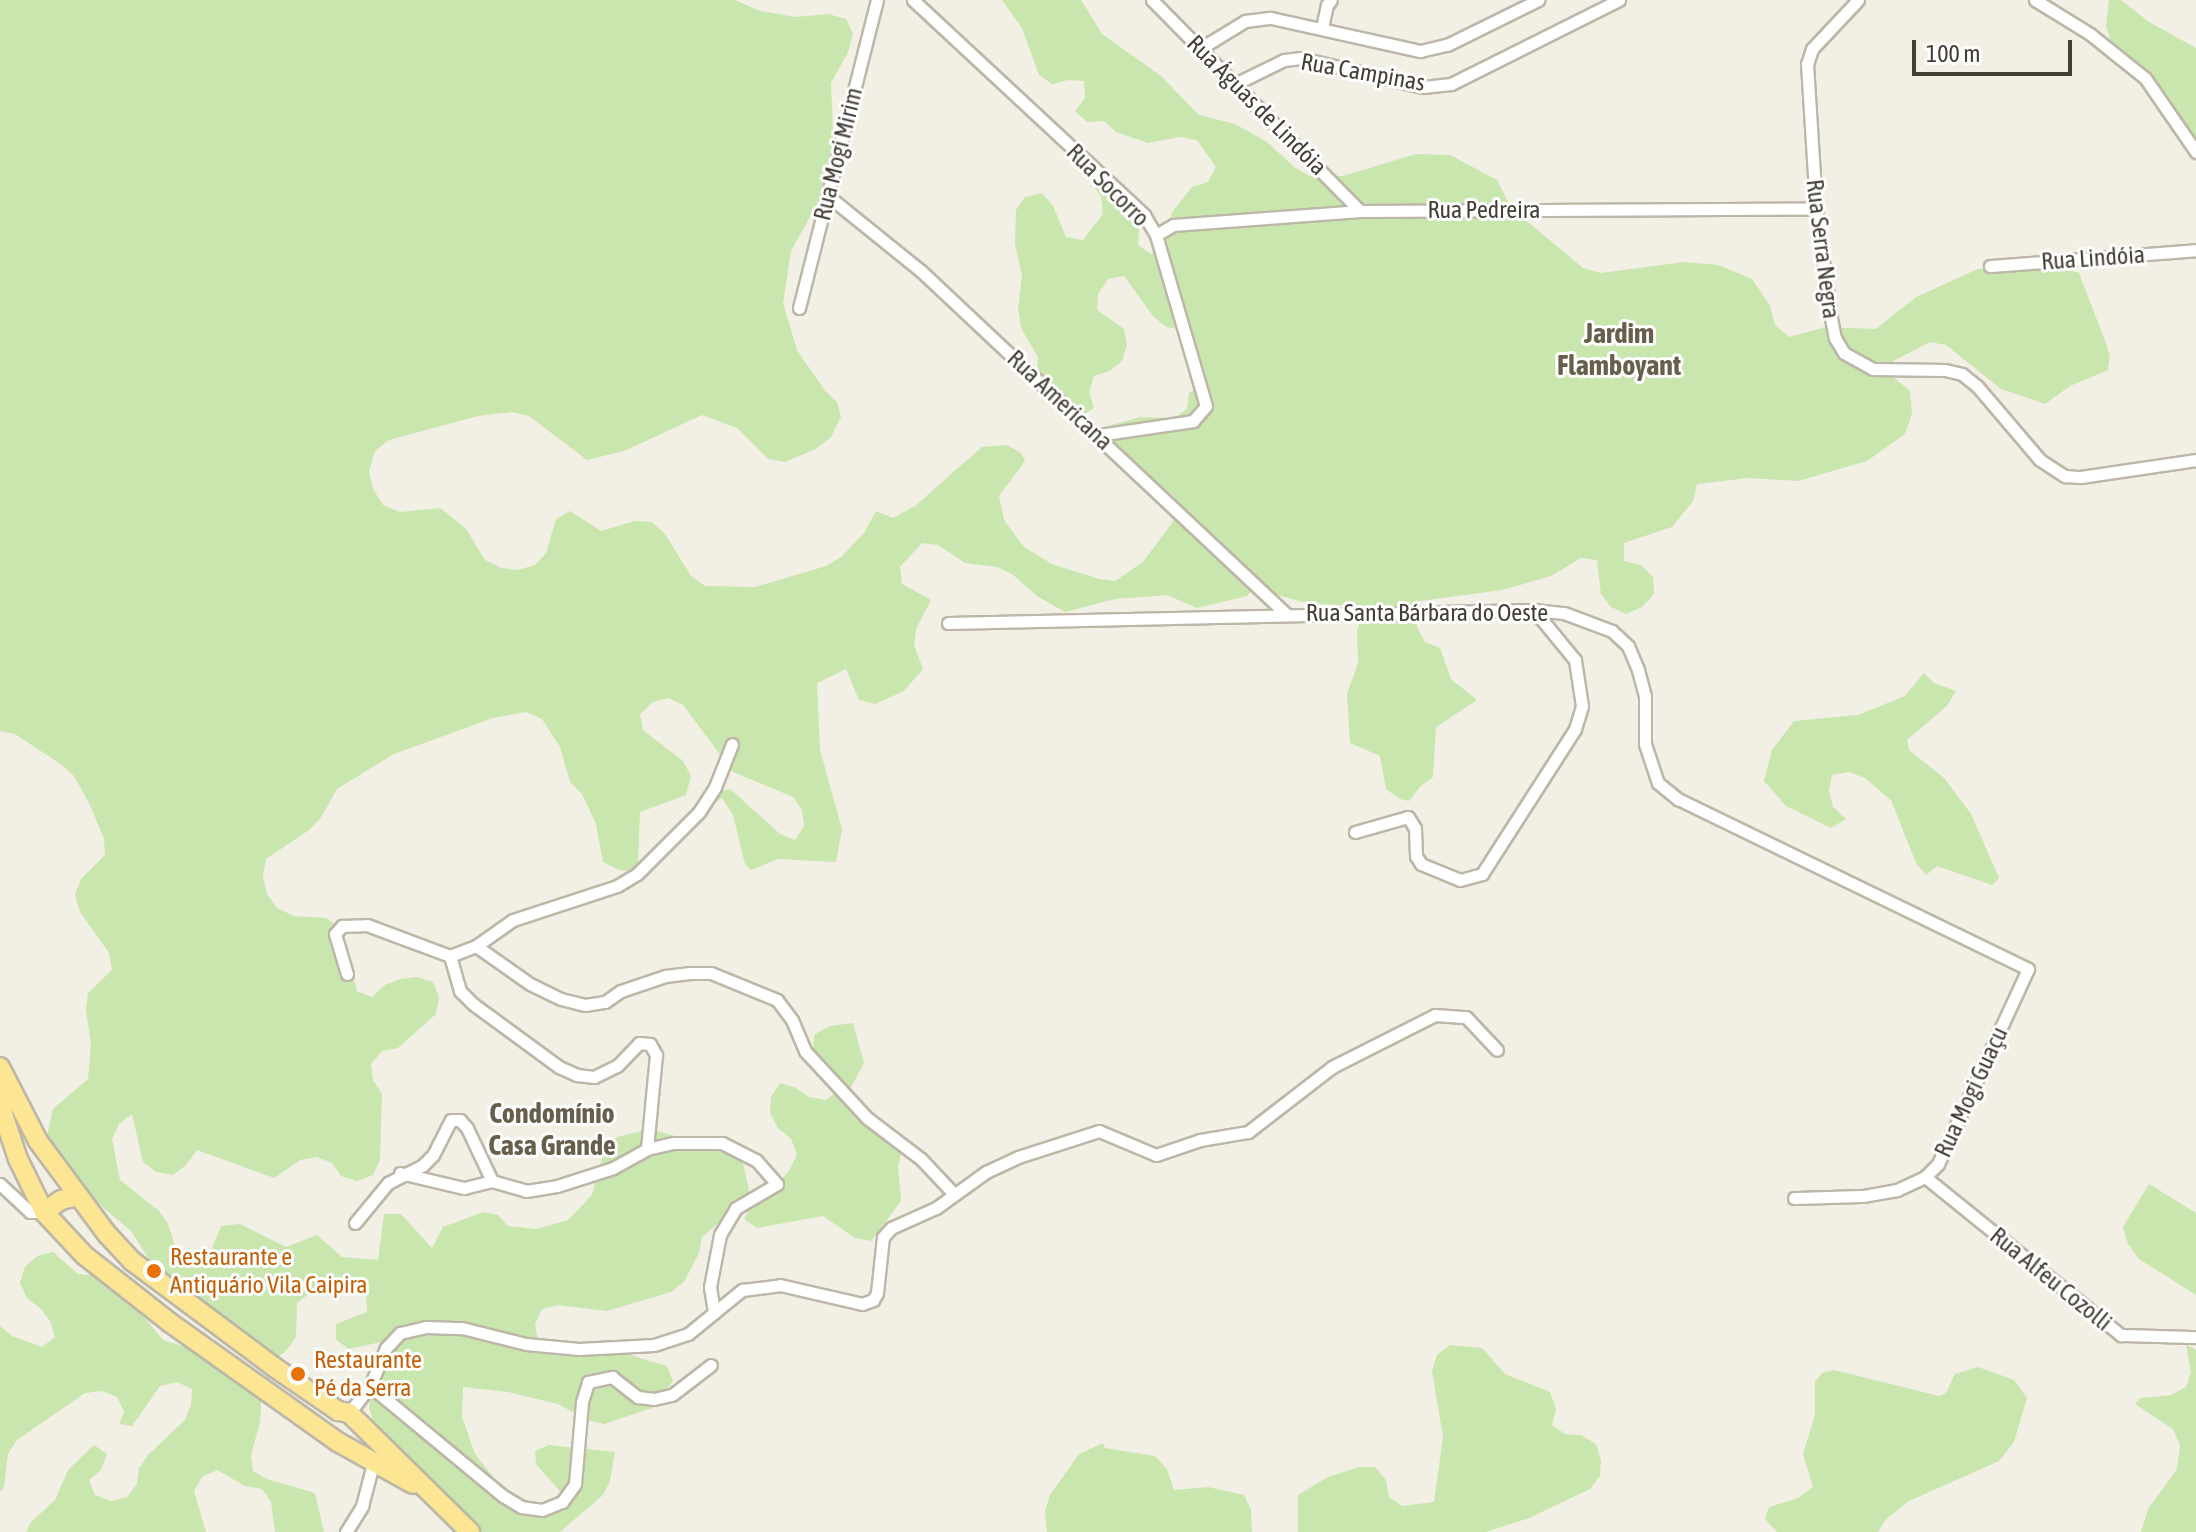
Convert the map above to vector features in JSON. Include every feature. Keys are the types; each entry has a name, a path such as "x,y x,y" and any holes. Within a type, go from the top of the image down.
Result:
{"main road":[{"path":"0,1068 38,1141 132,1261 348,1415 470,1532"},
{"path":"0,1068 3,1114 18,1159 44,1212 84,1255 169,1322 332,1438 434,1497"},
{"path":"44,1212 61,1200 79,1196"},
{"path":"332,1438 326,1422 348,1415"},
{"path":"332,1438 351,1439 357,1433 348,1415"}],"street":[{"name":"Rua Mogi Mirim","path":"799,308 877,0"},
{"name":"Rua Socorro","path":"913,0 1144,215 1156,235 1206,406 1193,421 1098,435"},
{"name":"Rua Águas de Lindóia","path":"1152,0 1360,211"},
{"path":"1322,28 1331,0"},
{"name":"Rua Campinas","path":"1201,48 1245,21 1271,18 1420,51 1447,45 1538,0"},
{"name":"Rua Campinas","path":"1237,83 1284,60 1301,58 1423,87 1451,84 1619,0"},
{"name":"Rua Serra Negra","path":"1858,0 1812,49 1807,64 1816,209 1835,338 1844,353 1856,363 1890,372 1945,370 1962,374 1977,386 2040,460 2065,476 2081,477 2196,460"},
{"path":"2035,0 2090,34 2145,78 2196,152"},
{"name":"Rua Americana","path":"828,196 921,271 1286,614"},
{"name":"Rua Pedreira","path":"1156,235 1173,225 1360,211 1816,209"},
{"name":"Rua Lindóia","path":"1990,266 2196,250"},
{"path":"1355,832 1408,817 1415,828 1416,856 1421,864 1460,880 1482,874 1575,729 1582,706 1575,660 1534,610"},
{"name":"Rua Santa Bárbara do Oeste","path":"948,623 1061,623 1286,614 1534,610 1564,613 1612,631 1628,646 1645,696 1649,763 1658,783 1678,799 2028,969"},
{"path":"347,974 335,934 342,926 352,924 381,930 450,956 476,946 513,920 617,886 637,874 699,812 715,787 732,744"},
{"path":"476,946 530,984 561,999 585,1005 605,1002 621,991 665,976 690,973 711,973 777,1000 792,1020 805,1051 867,1118 921,1159 953,1193"},
{"path":"450,956 460,991 473,1004 559,1067 577,1075 594,1077 617,1066 639,1043 650,1044 656,1055 647,1149"},
{"name":"Rua Mogi Guaçu","path":"1794,1198 1863,1196 1897,1190 1925,1177 1938,1164 2028,969"},
{"path":"348,1415 370,1386 386,1348 400,1333 426,1327 462,1328 526,1344 579,1349 654,1345 688,1334 742,1290 780,1285 862,1304 873,1300 883,1237 900,1222 936,1208 953,1193 1018,1157 1080,1135 1107,1132 1156,1155 1200,1140 1248,1132 1332,1067 1435,1015 1466,1017 1497,1050"},
{"path":"355,1223 388,1183 400,1173 423,1165 433,1155 444,1127 451,1120 460,1120 492,1181"},
{"path":"400,1173 464,1188 492,1181 526,1191 557,1186 613,1168 647,1149 673,1143 722,1143 756,1160 777,1184 736,1208 720,1235 710,1287 714,1313"},
{"name":"Rua Alfeu Cozolli","path":"1925,1177 2121,1335 2194,1337"},
{"path":"0,1184 30,1212 44,1212"},
{"path":"370,1386 503,1496 521,1507 542,1510 562,1502 575,1484 582,1402 588,1382 612,1377 638,1397 654,1399 672,1395 711,1365"},
{"path":"346,1532 362,1506 374,1460"}],"green space":[{"path":"0,0 735,0 760,11 795,17 828,14 846,19 853,34 848,52 831,83 834,149 817,204 791,251 783,303 797,350 825,391 837,402 841,417 831,437 816,449 785,462 768,459 737,428 702,415 624,451 587,460 529,416 512,412 478,416 389,440 375,451 369,471 373,489 383,505 400,512 440,508 466,529 485,560 501,568 518,570 535,565 546,553 556,519 570,511 601,531 635,521 652,522 665,534 691,576 705,586 755,587 826,566 841,557 864,533 876,511 893,518 915,506 982,447 1007,445 1021,453 1025,461 999,496 1004,520 1024,547 1052,564 1099,579 1115,581 1143,562 1183,508 1172,495 1158,487 1109,443 1108,426 1140,417 1174,418 1187,409 1189,393 1199,387 1204,369 1192,331 1166,327 1153,316 1124,276 1108,279 1098,294 1097,310 1124,329 1127,345 1122,361 1110,371 1094,376 1089,392 1094,408 1080,417 1064,414 1037,373 1038,357 1021,328 1018,309 1022,276 1015,244 1016,210 1025,197 1042,193 1053,206 1066,237 1083,240 1103,214 1101,197 1092,184 1095,167 1120,189 1135,196 1140,212 1138,245 1151,254 1164,244 1172,212 1192,187 1208,182 1216,167 1197,140 1180,137 1148,143 1116,132 1104,121 1087,122 1075,111 1085,98 1084,81 1068,80 1052,84 1039,75 1022,28 1002,0 1081,0 1102,34 1161,76 1199,115 1235,124 1267,142 1294,167 1310,176 1343,176 1416,154 1450,155 1497,180 1512,209 1583,268 1601,273 1684,262 1718,265 1752,279 1770,306 1775,325 1789,337 1826,327 1876,329 1916,297 1978,269 2061,268 2079,273 2110,356 2108,370 2070,386 2045,404 2001,389 1946,345 1930,342 1886,365 1888,373 1910,391 1912,414 1905,434 1867,461 1798,481 1748,478 1697,484 1693,501 1672,527 1624,543 1624,561 1641,565 1653,577 1654,594 1642,607 1626,614 1611,607 1601,594 1597,560 1581,558 1551,576 1502,590 1413,602 1417,627 1425,642 1440,648 1451,679 1477,700 1436,727 1433,777 1409,801 1386,789 1380,756 1350,743 1347,694 1358,663 1357,630 1366,606 1309,604 1253,588 1247,596 1197,608 1167,595 1115,599 1065,612 1037,596 1012,574 997,567 965,563 938,545 922,543 900,567 902,584 931,600 916,629 914,645 923,669 904,691 875,704 859,700 846,669 817,683 820,750 842,829 836,862 778,859 751,870 745,864 733,815 722,798 710,806 714,793 730,789 780,834 795,840 804,826 802,810 793,797 733,772 683,705 668,698 653,702 640,714 643,730 683,761 691,776 686,795 640,812 638,863 629,871 603,862 596,824 582,794 570,782 560,747 542,719 526,712 493,718 394,754 337,789 320,819 309,830 266,859 263,877 267,894 277,908 294,916 326,918 340,927 357,991 372,997 385,985 417,977 433,982 439,997 436,1014 398,1048 382,1051 371,1064 373,1080 382,1094 380,1160 373,1175 357,1181 341,1176 332,1163 317,1157 300,1160 274,1178 197,1150 186,1165 173,1175 156,1172 143,1162 132,1114 119,1124 112,1139 120,1180 159,1211 168,1224 178,1255 193,1262 209,1256 221,1226 240,1224 286,1247 317,1235 342,1257 378,1260 384,1214 401,1214 432,1248 443,1227 483,1212 498,1215 508,1226 536,1229 568,1220 592,1195 605,1147 617,1137 650,1129 732,1152 743,1164 747,1180 750,1197 702,1237 699,1253 684,1282 671,1292 607,1311 558,1305 542,1309 535,1324 538,1341 548,1354 564,1356 580,1351 613,1350 667,1366 673,1381 652,1408 604,1424 587,1420 558,1404 508,1392 463,1387 462,1417 475,1454 501,1487 532,1505 559,1505 563,1495 536,1464 535,1451 549,1445 615,1452 610,1481 603,1495 560,1532 479,1532 374,1424 369,1408 372,1390 396,1349 381,1342 349,1349 336,1340 336,1324 367,1312 366,1295 357,1282 340,1279 310,1293 297,1303 296,1337 287,1350 278,1357 260,1354 158,1273 131,1231 93,1199 78,1193 46,1140 53,1109 88,1079 91,1045 86,1010 88,993 112,970 109,953 80,912 75,895 81,879 105,855 104,839 90,805 74,776 62,765 15,734 0,731"},
{"path":"2109,0 2121,0 2149,22 2196,48 2196,141 2160,111 2154,89 2111,42 2106,26"},
{"path":"1924,673 1934,683 1956,691 1947,706 1907,740 1909,750 1944,778 1971,814 1999,878 1992,885 1937,866 1926,875 1916,863 1891,800 1865,778 1849,772 1832,775 1829,791 1833,807 1846,819 1831,828 1786,806 1764,781 1772,750 1794,721 1858,715 1905,696"},
{"path":"853,1023 864,1063 849,1091 862,1120 873,1133 914,1147 902,1151 898,1167 901,1201 871,1241 855,1238 823,1216 757,1228 744,1219 753,1203 779,1183 797,1154 791,1139 778,1128 770,1113 771,1097 780,1083 796,1088 809,1097 826,1100 839,1090 836,1074 813,1051 814,1035 830,1026"},
{"path":"2149,1184 2196,1213 2196,1295 2139,1259 2128,1244 2123,1227"},
{"path":"53,1252 78,1274 111,1277 163,1340 211,1355 262,1389 260,1422 251,1455 253,1471 267,1479 315,1493 324,1532 275,1532 271,1502 262,1489 245,1486 217,1470 202,1477 194,1491 206,1532 26,1532 31,1522 55,1500 68,1470 94,1445 107,1454 101,1470 89,1480 95,1495 111,1501 127,1497 137,1484 139,1468 149,1454 185,1420 191,1405 192,1389 177,1382 160,1386 132,1426 119,1424 124,1412 117,1397 102,1391 85,1393 17,1440 8,1454 4,1487 0,1492 0,1326 12,1336 42,1347 55,1337 50,1321 27,1298 20,1283 25,1267 37,1256"},
{"path":"2186,1344 2196,1350 2196,1532 2141,1532 2148,1509 2177,1469 2180,1445 2173,1429 2135,1404 2140,1398 2171,1395 2186,1387 2191,1372"},
{"path":"1450,1345 1482,1348 1505,1374 1550,1392 1556,1409 1552,1425 1565,1434 1581,1435 1596,1444 1601,1460 1600,1476 1590,1489 1529,1518 1486,1532 1298,1532 1298,1495 1328,1477 1359,1467 1375,1467 1386,1480 1389,1497 1402,1506 1434,1502 1443,1437 1432,1371 1437,1355"},
{"path":"1978,1367 2014,1380 2027,1398 2014,1442 1999,1461 1909,1501 1886,1519 1878,1532 1777,1532 1765,1519 1769,1507 1798,1498 1813,1487 1803,1454 1815,1415 1815,1382 1822,1373 1834,1370 1939,1396 1946,1393 1955,1374"},
{"path":"1103,1443 1105,1448 1155,1456 1167,1469 1174,1490 1208,1487 1244,1495 1251,1510 1252,1532 1047,1532 1045,1511 1050,1495 1079,1454"}],"place":[{"name":"Restaurante e Antiquário Vila Caipira","path":"154,1271"},
{"name":"Restaurante Pé da Serra","path":"298,1374"}],"district":[{"name":"Jardim Flamboyant","path":"1619,349"},
{"name":"Condomínio Casa Grande","path":"552,1129"}]}
